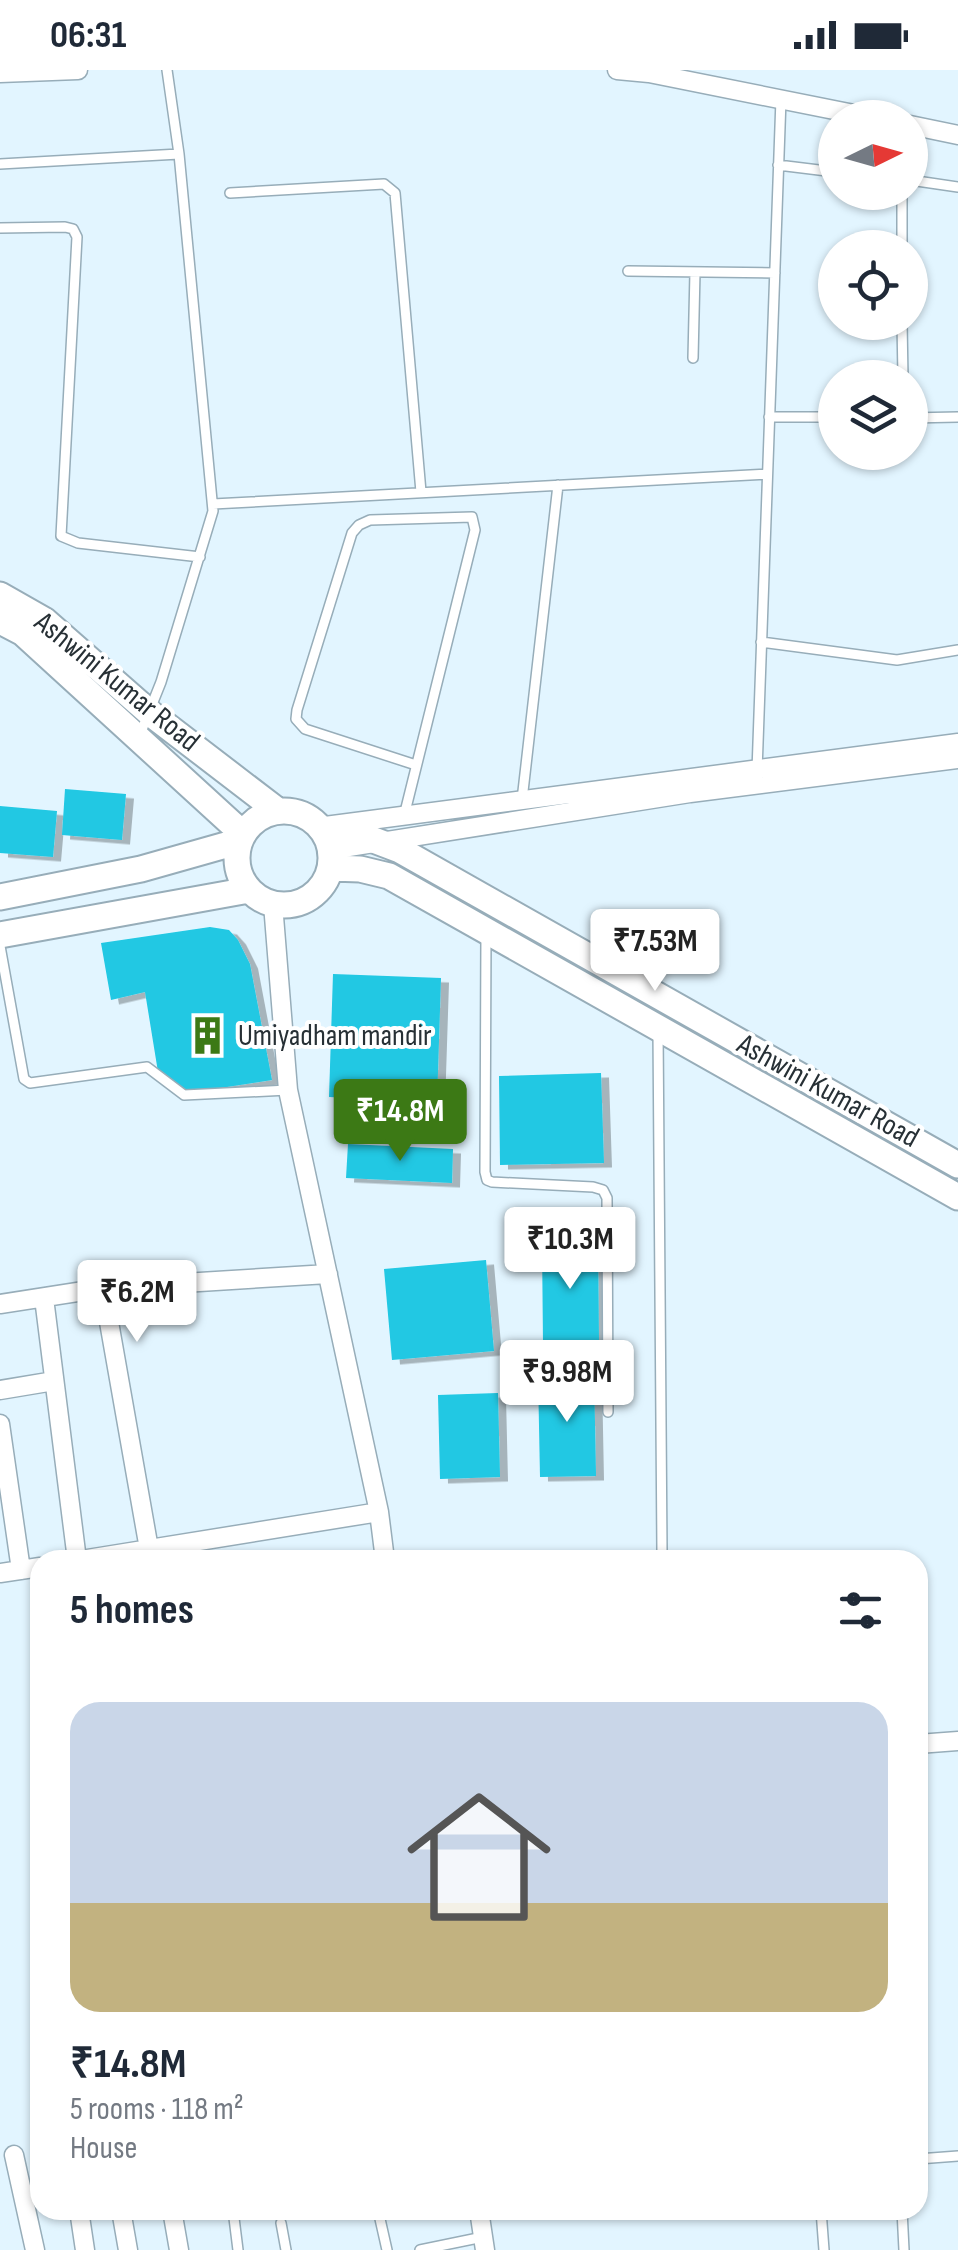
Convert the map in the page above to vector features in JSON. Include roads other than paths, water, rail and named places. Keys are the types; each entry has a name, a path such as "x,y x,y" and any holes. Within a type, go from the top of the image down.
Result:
{"main road":[{"name":"Ashwini Kumar Road","path":"0,596 44,620 150,713 278,810"},
{"name":"Ashwini Kumar Road","path":"0,621 22,632 241,838"},
{"path":"278,810 305,815 326,844 325,882 303,902 274,904 249,890 238,867 241,838 255,820 278,810"},
{"path":"0,897 141,869 241,838"},
{"name":"Ashwini Kumar Road","path":"326,844 376,841 400,850 958,1165"},
{"name":"Ashwini Kumar Road","path":"326,844 360,869 389,876 958,1197"},
{"path":"0,935 249,890"}],"street":[{"path":"0,73 78,70"},
{"path":"617,70 818,107"},
{"path":"928,129 958,135"},
{"path":"376,841 958,743"},
{"path":"326,844 404,816 522,800 958,759"},
{"path":"274,904 288,1090 379,1512 384,1550"},
{"path":"0,1304 104,1288 328,1274"},
{"path":"104,1288 149,1549"},
{"path":"44,1298 78,1550"},
{"path":"0,1390 54,1381"},
{"path":"0,1424 3,1460 30,1564"},
{"path":"143,1550 379,1512"},
{"path":"0,1573 30,1568"},
{"path":"928,1743 958,1741"},
{"path":"14,2155 35,2250"},
{"path":"80,2220 86,2250"},
{"path":"124,2220 128,2250"},
{"path":"174,2220 179,2250"}],"lane":[{"path":"138,738 150,713 213,516 180,154 167,70"},
{"path":"756,776 780,99"},
{"path":"0,164 180,154"},
{"path":"778,165 818,170"},
{"path":"928,183 958,187"},
{"path":"230,192 384,184 395,193 421,492"},
{"path":"0,228 64,227 74,229 77,237 61,536 78,543 200,557"},
{"path":"628,271 774,273"},
{"path":"693,358 695,272"},
{"path":"769,417 818,418"},
{"path":"928,418 958,417"},
{"path":"213,504 767,474"},
{"path":"522,800 558,485"},
{"path":"404,816 475,530 472,516 370,520 358,525 352,533 297,710 298,726 304,729 416,765"},
{"path":"762,642 898,660 958,650"},
{"path":"486,930 486,1180 593,1187 603,1190 608,1198 608,1412"},
{"path":"0,946 24,1079 30,1083 147,1068 184,1095 288,1090"},
{"path":"658,1027 662,1550"},
{"path":"928,2158 958,2156"},
{"path":"234,2220 238,2250"},
{"path":"285,2220 286,2250"},
{"path":"380,2220 387,2250"},
{"path":"822,2220 824,2250"},
{"path":"902,2220 904,2250"},
{"path":"420,2250 484,2243"}],"place":[{"name":"Umiyadham mandir","path":"208,1036"}]}
